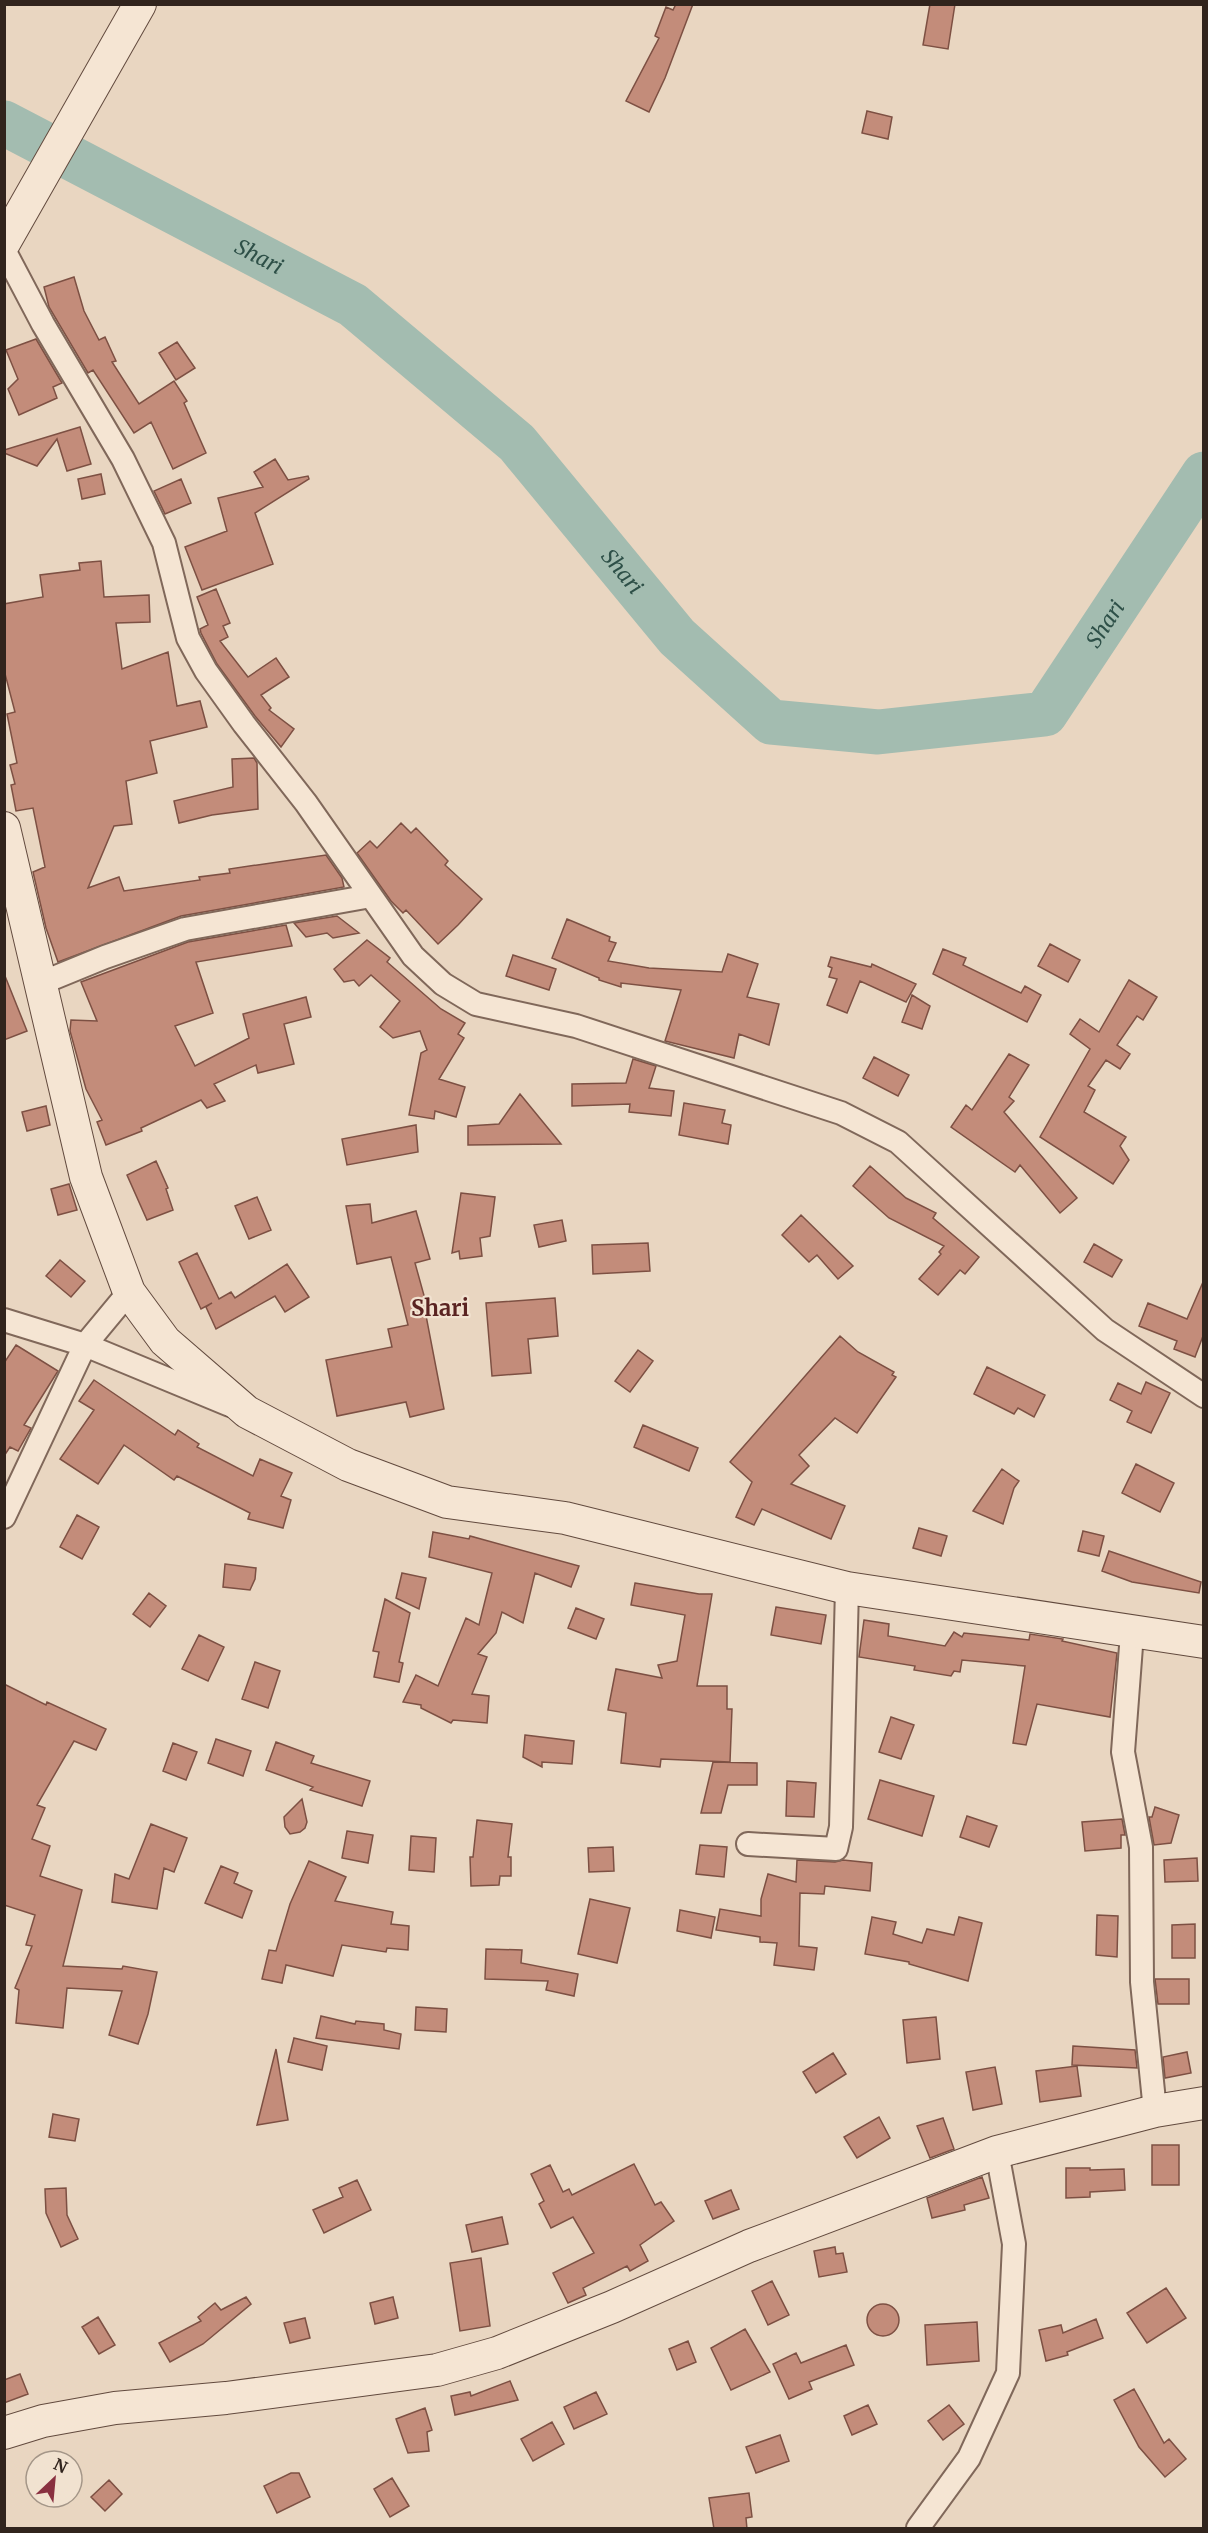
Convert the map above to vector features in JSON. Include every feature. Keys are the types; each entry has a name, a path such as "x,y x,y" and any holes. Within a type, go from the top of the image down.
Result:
{"street":[{"path":"4,243 140,4"},
{"path":"4,250 43,324 123,459 164,543 188,638 206,671 306,803 413,956 443,984 477,1004 576,1026 760,1085 841,1113 898,1142 1105,1330 1203,1396"},
{"path":"4,828 86,1177 129,1292 165,1341 247,1412"},
{"path":"39,984 105,957 185,929 371,896"},
{"path":"4,1517 85,1345 129,1292"},
{"path":"4,1320 85,1345 247,1412 348,1465 447,1502 565,1518 847,1588 1203,1642"},
{"path":"748,1844 836,1849 841,1827 847,1588"},
{"path":"1132,1633 1122,1752 1141,1847 1142,1982 1155,2110"},
{"path":"4,2433 43,2421 115,2408 226,2398 437,2370 497,2353 612,2307 749,2246 998,2152 1155,2110 1203,2103"},
{"path":"918,2529 969,2458 1008,2373 1014,2244 998,2152"}],"building":[{"path":"676,4 693,4 665,78 649,112 626,101 659,38 655,36 666,7 673,10"},
{"path":"930,4 955,4 948,49 923,45"},
{"path":"867,111 892,117 888,139 862,133"},
{"path":"74,277 84,311 99,340 105,337 116,361 112,362 139,404 174,381 187,401 184,403 206,453 173,469 151,422 134,433 93,370 88,373 49,307 44,287"},
{"path":"36,339 62,383 53,387 57,398 19,415 8,389 18,379 6,350"},
{"path":"177,342 195,368 176,380 159,353"},
{"path":"80,427 91,464 67,471 57,439 37,466 4,453 4,450"},
{"path":"275,459 288,480 308,476 309,479 255,513 273,564 202,590 185,547 227,531 218,498 263,487 254,472"},
{"path":"101,474 105,494 82,499 78,479"},
{"path":"181,479 191,503 165,514 154,491"},
{"path":"101,561 104,597 149,595 150,622 116,623 122,669 168,652 177,706 200,701 207,727 150,741 157,773 126,781 132,824 114,826 88,888 119,877 124,891 200,880 199,877 230,873 229,869 326,855 342,878 344,887 181,916 58,962 46,928 33,872 45,867 33,808 16,811 11,785 15,784 10,765 17,763 7,714 15,712 4,670 4,604 43,597 40,575 80,570 79,563"},
{"path":"216,589 230,623 223,626 228,637 220,641 248,677 276,658 289,677 261,695 271,708 269,710 294,729 281,747 217,664 201,633 200,629 208,625 197,597"},
{"path":"254,758 257,763 258,809 212,815 179,823 174,801 233,787 232,759"},
{"path":"401,823 411,833 416,828 448,861 445,865 482,899 438,944 406,910 403,913 391,901 357,853 370,841 377,848"},
{"path":"337,916 359,933 333,938 327,933 306,937 294,923"},
{"path":"567,919 610,937 609,941 616,943 608,961 649,968 722,972 728,954 758,964 747,997 779,1004 769,1045 739,1034 734,1058 665,1041 681,990 621,983 621,987 599,980 599,978 552,958"},
{"path":"286,925 292,946 196,962 213,1013 175,1026 195,1066 249,1038 243,1014 306,997 311,1017 284,1024 294,1064 258,1073 256,1065 214,1084 225,1101 207,1108 201,1100 141,1128 142,1131 106,1145 97,1122 102,1120 86,1089 70,1031 71,1020 97,1021 81,982 188,942"},
{"path":"367,940 390,958 387,962 441,1009 465,1023 458,1034 464,1038 439,1079 465,1087 456,1117 435,1111 434,1119 409,1115 421,1053 427,1050 420,1031 393,1038 380,1027 400,1001 371,975 359,986 354,980 344,982 334,969"},
{"path":"1050,944 1080,960 1068,982 1038,966"},
{"path":"943,949 966,958 963,965 1021,993 1025,986 1041,995 1027,1022 933,974"},
{"path":"513,955 556,969 549,990 506,976"},
{"path":"831,957 871,967 872,964 916,984 906,1002 860,981 847,1013 827,1005 837,979 829,977 832,968 828,966"},
{"path":"4,977 27,1031 4,1040"},
{"path":"1129,980 1157,997 1143,1020 1137,1016 1117,1045 1130,1054 1120,1069 1106,1060 1088,1086 1095,1090 1084,1112 1126,1137 1120,1146 1129,1160 1113,1184 1040,1137 1090,1049 1070,1034 1080,1019 1099,1032"},
{"path":"912,995 930,1006 922,1029 902,1022"},
{"path":"1009,1054 1029,1065 1009,1097 1014,1101 1004,1112 1077,1198 1060,1213 1020,1165 1015,1172 951,1127 966,1105 972,1110"},
{"path":"874,1057 909,1075 898,1096 863,1078"},
{"path":"633,1059 656,1066 649,1088 674,1091 671,1116 629,1112 630,1104 572,1106 572,1084 626,1083"},
{"path":"520,1094 561,1144 468,1145 468,1126 499,1124"},
{"path":"684,1103 725,1110 722,1123 731,1125 728,1144 679,1135"},
{"path":"46,1106 50,1125 27,1131 22,1112"},
{"path":"416,1125 418,1152 347,1165 342,1139"},
{"path":"156,1161 168,1188 166,1189 173,1210 147,1220 127,1175"},
{"path":"870,1166 906,1198 936,1213 933,1218 979,1257 965,1274 960,1270 938,1295 919,1279 941,1254 939,1252 944,1246 889,1218 853,1186"},
{"path":"69,1184 77,1210 58,1215 51,1189"},
{"path":"461,1193 495,1197 490,1236 480,1238 482,1256 460,1259 459,1251 452,1253"},
{"path":"257,1197 271,1230 249,1239 235,1206"},
{"path":"370,1204 372,1223 416,1211 430,1259 415,1263 425,1299 423,1300 444,1409 410,1417 406,1402 337,1416 326,1360 392,1347 388,1329 408,1325 391,1257 357,1264 346,1206"},
{"path":"801,1215 853,1266 838,1279 817,1255 809,1262 782,1235"},
{"path":"562,1220 566,1241 539,1247 534,1225"},
{"path":"648,1243 650,1271 593,1274 592,1245"},
{"path":"1094,1244 1122,1260 1112,1277 1084,1262"},
{"path":"197,1253 219,1299 231,1292 235,1298 287,1264 309,1297 285,1312 275,1296 216,1329 206,1307 212,1303 201,1309 179,1262"},
{"path":"60,1260 85,1281 71,1297 46,1276"},
{"path":"1203,1282 1203,1336 1195,1357 1174,1349 1177,1341 1139,1326 1148,1303 1187,1319"},
{"path":"555,1298 558,1336 528,1339 531,1373 492,1376 486,1303"},
{"path":"840,1336 858,1352 894,1372 892,1375 896,1377 857,1433 835,1418 799,1455 809,1466 791,1484 845,1506 831,1539 762,1509 754,1525 736,1517 752,1482 730,1462"},
{"path":"16,1345 58,1371 24,1425 31,1428 18,1451 10,1447 4,1456 4,1363"},
{"path":"638,1350 653,1361 630,1392 615,1381"},
{"path":"987,1367 1045,1395 1034,1417 1018,1408 1014,1414 974,1394"},
{"path":"94,1380 175,1435 178,1430 199,1444 197,1447 253,1476 260,1459 292,1473 281,1496 291,1500 283,1528 248,1519 250,1513 177,1476 174,1480 124,1445 98,1484 60,1459 94,1410 79,1401"},
{"path":"1146,1382 1170,1393 1151,1433 1127,1422 1132,1411 1110,1400 1118,1383 1141,1394"},
{"path":"643,1425 698,1448 689,1471 634,1447"},
{"path":"1136,1464 1174,1483 1160,1512 1122,1493"},
{"path":"1002,1469 1019,1481 1014,1488 1003,1524 973,1511"},
{"path":"77,1515 99,1527 82,1559 60,1547"},
{"path":"919,1528 947,1536 941,1556 913,1548"},
{"path":"1083,1531 1104,1536 1099,1556 1078,1551"},
{"path":"433,1532 469,1539 470,1536 579,1566 571,1587 535,1573 523,1623 502,1612 496,1633 478,1654 487,1657 472,1694 489,1696 487,1723 453,1720 451,1723 421,1708 421,1705 403,1702 416,1675 438,1686 466,1618 479,1625 492,1573 429,1557"},
{"path":"1109,1551 1201,1582 1199,1593 1132,1582 1102,1571"},
{"path":"225,1564 256,1568 255,1579 250,1590 223,1587"},
{"path":"402,1573 426,1578 419,1609 396,1598"},
{"path":"635,1583 699,1594 712,1594 697,1686 727,1686 727,1709 732,1709 730,1762 661,1759 660,1767 621,1763 626,1713 608,1710 616,1669 662,1678 658,1665 677,1661 685,1615 631,1605"},
{"path":"149,1593 166,1606 150,1627 133,1614"},
{"path":"385,1599 410,1613 399,1662 403,1663 399,1682 374,1677 379,1652 373,1651"},
{"path":"776,1607 826,1615 821,1644 771,1635"},
{"path":"576,1608 604,1619 596,1639 568,1628"},
{"path":"864,1620 889,1624 888,1636 945,1646 954,1632 962,1637 964,1633 1029,1640 1030,1634 1063,1639 1062,1641 1117,1653 1110,1717 1037,1704 1026,1745 1013,1743 1025,1666 962,1660 960,1672 954,1671 951,1676 914,1670 915,1666 859,1657"},
{"path":"199,1635 224,1647 208,1681 182,1669"},
{"path":"255,1662 280,1671 268,1708 242,1699"},
{"path":"4,1684 46,1705 47,1702 106,1729 96,1750 74,1741 37,1805 45,1808 32,1839 50,1846 40,1876 82,1890 63,1966 122,1969 123,1966 157,1972 148,2014 138,2044 109,2035 122,1991 67,1988 63,2028 16,2023 19,1990 15,1988 32,1946 26,1945 35,1915 4,1905"},
{"path":"891,1717 914,1725 901,1759 879,1752"},
{"path":"525,1735 574,1741 572,1764 542,1762 542,1767 523,1757"},
{"path":"216,1739 251,1751 243,1776 208,1763"},
{"path":"276,1742 314,1756 311,1763 370,1781 362,1806 310,1790 313,1787 266,1770"},
{"path":"173,1743 197,1752 186,1780 163,1771"},
{"path":"713,1762 757,1763 757,1785 728,1785 721,1813 701,1813"},
{"path":"880,1780 934,1796 922,1836 868,1819"},
{"path":"787,1781 816,1783 814,1817 786,1816"},
{"path":"302,1799 307,1822 305,1828 300,1832 290,1834 285,1827 284,1817"},
{"path":"1155,1807 1179,1815 1171,1843 1154,1845 1149,1817 1152,1817"},
{"path":"967,1816 997,1826 989,1847 960,1837"},
{"path":"1122,1819 1125,1835 1121,1835 1121,1848 1085,1851 1082,1822"},
{"path":"477,1820 512,1824 508,1857 511,1857 511,1876 500,1876 499,1885 471,1886 470,1857 473,1857"},
{"path":"151,1824 187,1838 174,1872 164,1868 157,1909 112,1902 115,1874 129,1879"},
{"path":"347,1831 373,1835 368,1863 342,1858"},
{"path":"411,1836 436,1838 434,1872 409,1870"},
{"path":"700,1845 727,1847 724,1877 696,1874"},
{"path":"613,1847 614,1871 589,1872 588,1848"},
{"path":"1197,1858 1198,1881 1165,1882 1164,1860"},
{"path":"797,1860 835,1862 843,1860 872,1863 870,1891 825,1886 824,1894 800,1893 799,1946 817,1948 814,1970 774,1965 777,1943 760,1942 760,1937 716,1930 720,1909 761,1916 761,1899 768,1874 796,1882"},
{"path":"309,1861 346,1877 335,1901 393,1912 391,1924 409,1926 408,1950 387,1948 386,1952 342,1945 333,1976 286,1965 282,1983 262,1979 269,1950 276,1951 290,1904"},
{"path":"221,1866 238,1873 234,1883 252,1891 242,1918 205,1903"},
{"path":"590,1899 630,1908 617,1963 578,1954"},
{"path":"680,1910 715,1917 711,1938 677,1931"},
{"path":"1097,1915 1118,1916 1117,1957 1096,1955"},
{"path":"872,1917 896,1922 893,1934 922,1943 927,1929 954,1935 959,1917 982,1923 968,1981 909,1964 909,1962 865,1954"},
{"path":"1195,1924 1195,1958 1172,1958 1172,1925"},
{"path":"486,1949 522,1950 521,1963 578,1974 574,1996 546,1990 548,1981 485,1979"},
{"path":"1155,1979 1189,1979 1189,2004 1158,2004"},
{"path":"416,2007 447,2009 446,2032 415,2030"},
{"path":"321,2016 355,2024 356,2021 384,2024 384,2030 401,2034 399,2049 316,2038"},
{"path":"936,2017 940,2059 907,2063 903,2020"},
{"path":"294,2038 327,2046 322,2070 288,2062"},
{"path":"1073,2046 1135,2050 1137,2068 1072,2065"},
{"path":"276,2049 288,2120 257,2125"},
{"path":"1187,2052 1191,2073 1165,2078 1163,2057"},
{"path":"833,2053 846,2074 816,2093 803,2072"},
{"path":"1077,2066 1081,2096 1040,2102 1036,2071"},
{"path":"995,2067 1002,2104 973,2110 966,2072"},
{"path":"53,2114 79,2119 75,2141 49,2137"},
{"path":"879,2117 890,2138 857,2158 844,2137"},
{"path":"943,2118 954,2149 930,2158 917,2126"},
{"path":"1152,2145 1179,2145 1179,2185 1152,2185"},
{"path":"634,2164 655,2205 661,2202 674,2221 640,2245 648,2261 630,2271 627,2266 583,2288 586,2295 568,2303 553,2273 594,2253 573,2217 551,2228 539,2204 544,2201 531,2174 550,2165 563,2192 569,2189 572,2195"},
{"path":"1066,2168 1124,2169 1125,2190 1090,2192 1090,2197 1066,2198"},
{"path":"982,2177 989,2198 964,2205 965,2210 932,2218 927,2198"},
{"path":"357,2180 371,2210 324,2233 313,2210 343,2197 339,2188"},
{"path":"66,2188 67,2215 78,2239 61,2247 46,2213 45,2189"},
{"path":"731,2190 739,2209 713,2219 705,2201"},
{"path":"502,2217 508,2244 472,2252 466,2225"},
{"path":"835,2247 836,2254 843,2253 847,2272 819,2277 814,2251"},
{"path":"481,2258 490,2326 460,2331 450,2263"},
{"path":"772,2281 789,2315 768,2325 752,2291"},
{"path":"1166,2288 1186,2318 1147,2343 1127,2313"},
{"path":"246,2297 251,2304 203,2344 170,2362 159,2343 201,2321 198,2317 215,2303 221,2310"},
{"path":"393,2297 398,2318 375,2324 370,2303"},
{"path":"883,2304 894,2309 899,2320 894,2331 883,2336 872,2331 867,2320 872,2309"},
{"path":"98,2317 115,2345 99,2354 82,2327"},
{"path":"305,2318 310,2338 290,2343 284,2323"},
{"path":"1096,2319 1103,2338 1067,2352 1068,2355 1046,2361 1039,2330 1061,2325 1063,2333"},
{"path":"977,2322 979,2361 927,2365 925,2325"},
{"path":"745,2329 770,2372 731,2390 711,2348"},
{"path":"688,2341 696,2362 677,2370 669,2349"},
{"path":"846,2345 854,2365 809,2382 812,2389 789,2399 773,2364 796,2353 801,2363"},
{"path":"20,2374 28,2394 4,2403 4,2380"},
{"path":"510,2381 518,2400 455,2415 451,2396 470,2392 471,2396"},
{"path":"1134,2389 1164,2443 1169,2439 1186,2459 1165,2477 1139,2447 1114,2400"},
{"path":"596,2392 607,2414 574,2429 564,2407"},
{"path":"868,2405 877,2424 852,2435 844,2416"},
{"path":"949,2405 964,2424 943,2440 928,2421"},
{"path":"425,2408 432,2430 427,2432 429,2451 408,2453 396,2419"},
{"path":"552,2422 564,2444 533,2461 521,2439"},
{"path":"780,2435 789,2461 756,2473 746,2447"},
{"path":"291,2473 299,2473 310,2497 277,2513 264,2486"},
{"path":"392,2478 409,2506 390,2517 374,2489"},
{"path":"109,2480 122,2494 105,2511 91,2497"},
{"path":"749,2493 752,2517 746,2518 747,2529 714,2529 709,2498"}],"waterway":[{"name":"Shari","path":"4,123 353,305 517,443 677,637 771,722 878,732 1045,714 1204,474"}],"district":[{"name":"Shari","path":"440,1308"}]}
